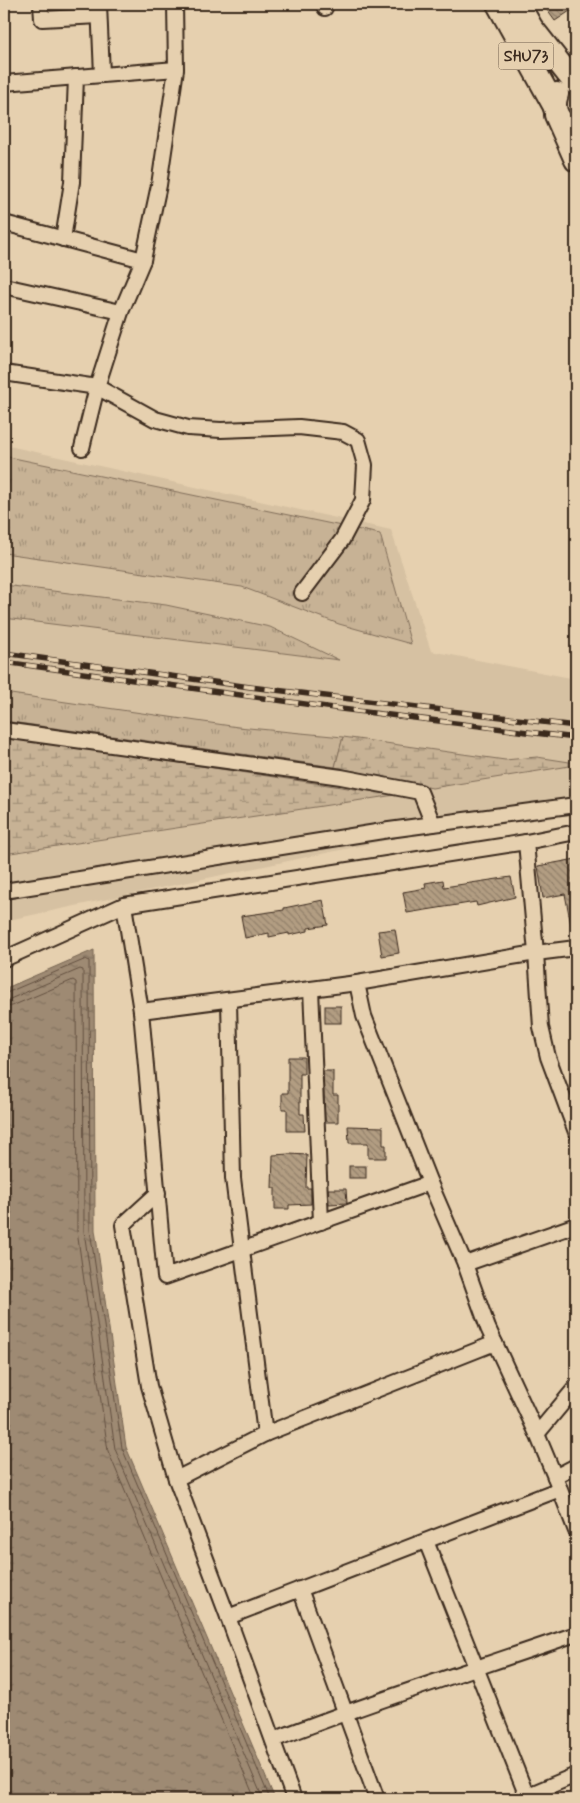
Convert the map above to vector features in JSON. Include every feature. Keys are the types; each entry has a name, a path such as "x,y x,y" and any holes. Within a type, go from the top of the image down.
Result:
{"main road":[{"name":"SHU73","path":"498,4 555,111 564,124 576,128"},
{"name":"SHU73","path":"518,4 531,27 576,83 568,85 558,94 555,111"},
{"path":"555,111 576,160"}],"street":[{"path":"41,4 42,19 99,10 102,75"},
{"path":"82,448 97,387 121,312 143,260 159,185 176,69 174,4"},
{"path":"4,82 176,69"},
{"path":"62,239 72,182 76,77"},
{"path":"4,223 143,260"},
{"path":"4,286 121,312"},
{"path":"4,373 97,387 155,419 188,428 220,430 299,427 343,432 358,440 365,465 363,500 342,540 302,593"},
{"path":"4,730 341,777 420,792 433,824"},
{"path":"4,891 433,824 576,805"},
{"path":"4,958 124,905 526,842 576,832"},
{"path":"526,842 541,1026 548,1057 576,1132"},
{"path":"124,905 141,1011 166,1277 430,1183"},
{"path":"141,1011 356,983 576,948"},
{"path":"356,983 364,1016 430,1183 465,1264 494,1343 537,1434 576,1531"},
{"path":"311,989 321,1222"},
{"path":"229,1001 233,1178 265,1434"},
{"path":"158,1193 122,1225 149,1386 176,1479 294,1799"},
{"path":"465,1264 576,1225"},
{"path":"176,1479 265,1434 494,1343"},
{"path":"537,1434 576,1387"},
{"path":"228,1617 426,1541 558,1483 576,1466"},
{"path":"426,1541 524,1798 576,1775"},
{"path":"300,1589 377,1799"},
{"path":"272,1740 346,1711 576,1634"}],"shaded area":[{"path":"4,445 391,530 431,651 576,679 576,800 4,921"}],"green space":[{"path":"4,456 380,534 411,644 339,624 242,587 4,553"},
{"path":"4,585 166,605 270,627 339,660 4,618"},
{"path":"4,693 238,727 343,737 335,767 4,721"},
{"path":"4,737 59,745 395,795 4,854"},
{"path":"343,737 505,760 537,757 576,763 576,765 432,788 335,767"}],"water":[{"path":"94,950 95,1230 126,1447 275,1799 4,1799 4,989"}],"building":[{"path":"556,4 576,4 576,7 555,21 547,10"},
{"path":"576,859 576,925 571,925 565,894 543,898 538,866"},
{"path":"511,877 515,897 477,906 476,902 407,913 403,892 426,888 425,883 443,880 444,887"},
{"path":"323,900 328,925 308,928 308,931 289,935 289,933 269,937 269,933 245,938 241,916 284,910 284,908"},
{"path":"395,929 399,953 382,956 378,931"},
{"path":"325,1006 341,1006 341,1023 325,1023"},
{"path":"288,1057 304,1057 304,1074 300,1074 300,1114 304,1114 305,1131 287,1131 287,1109 282,1109 282,1093 288,1093"},
{"path":"323,1071 333,1071 333,1095 338,1095 338,1122 325,1122"},
{"path":"348,1126 383,1127 383,1145 386,1145 386,1158 368,1158 368,1143 349,1143"},
{"path":"273,1155 307,1155 306,1188 311,1188 311,1204 289,1205 289,1209 275,1209 275,1188 272,1188"},
{"path":"349,1166 366,1166 366,1178 349,1178"},
{"path":"328,1189 346,1189 347,1203 329,1204"}],"railway":[{"path":"4,653 250,687 576,726"},
{"path":"4,662 341,709 576,738"}]}
